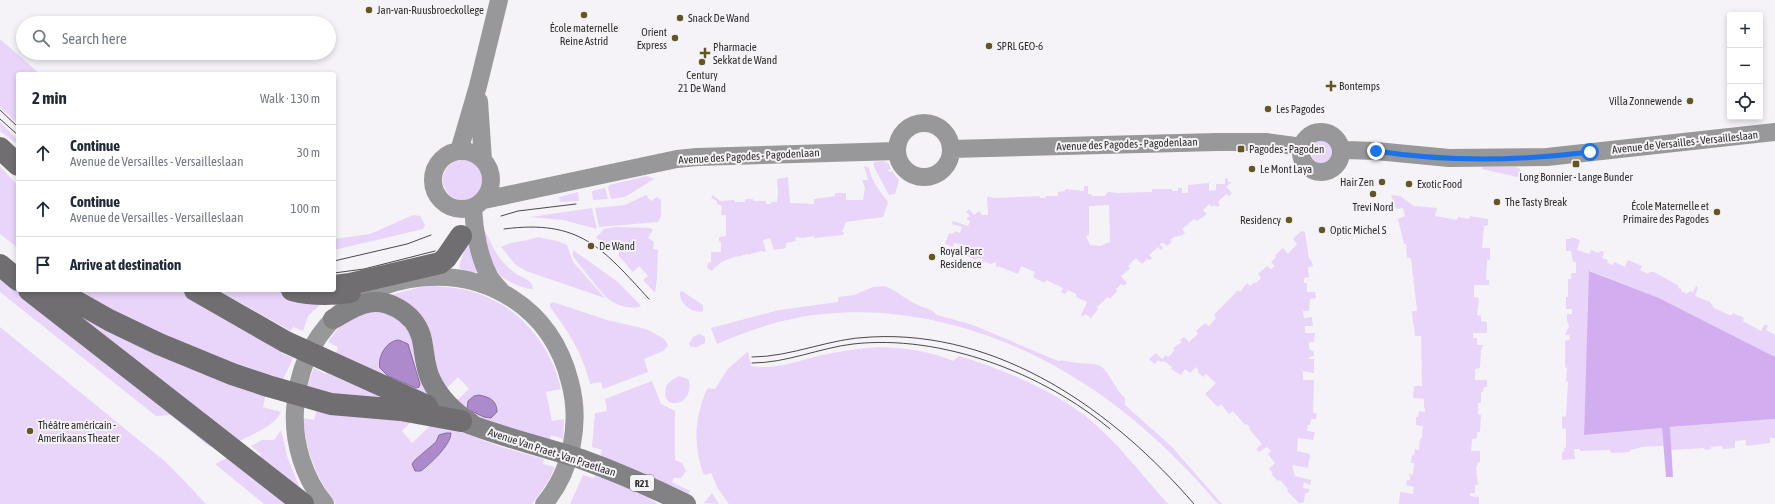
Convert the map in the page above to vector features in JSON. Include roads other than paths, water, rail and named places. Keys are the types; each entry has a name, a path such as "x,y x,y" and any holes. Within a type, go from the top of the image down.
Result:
{"highway":[{"path":"0,147 16,156"},
{"path":"0,147 16,163"},
{"path":"336,286 350,284 440,263 446,258 461,236"},
{"path":"0,251 16,263"},
{"path":"0,265 16,278"},
{"path":"301,292 332,294 384,285"},
{"path":"32,292 114,358 297,499 309,504"},
{"path":"60,292 109,320 159,344 232,374 268,386 319,402 345,406 401,410 469,425"},
{"path":"198,292 286,342 469,425"}],"main road":[{"path":"333,319 364,303 373,302 390,305 406,313 419,330 426,370 437,391 469,425"},
{"name":"Avenue Van Praet - Van Praetlaan","path":"469,425 598,465 636,480 686,504"}],"street":[{"path":"459,151 478,86 499,0"},
{"path":"478,86 480,134 483,160"},
{"path":"922,123 933,125 942,130 948,139 951,149 946,165 937,173 927,176 915,175 906,170 900,162 897,151 902,134 910,127 922,123"},
{"path":"1324,132 1336,139 1341,152 1339,160 1333,168 1319,171 1306,165 1302,156 1302,147 1310,135 1324,132"},
{"name":"Avenue de Versailles - Versailleslaan","path":"1341,152 1346,150 1376,151 1449,158 1539,158 1775,132"},
{"name":"Avenue des Pagodes - Pagodenlaan","path":"951,149 1217,142 1266,142 1302,147"},
{"path":"446,276 461,248 461,236 458,222 447,206 437,197 432,180 434,172 443,158 459,151 469,152 483,160 488,166 492,179 489,193 479,204 460,210 447,206"},
{"name":"Avenue des Pagodes - Pagodenlaan","path":"479,204 677,159 697,157 897,151"},
{"path":"479,204 478,238 488,274 491,280 505,295 532,315 546,331 559,350 573,392 575,422 574,437 560,480 556,504"},
{"path":"325,504 313,487 305,471 295,436 294,419 295,397 306,360 316,341 333,319 357,300 384,285 414,278 446,276 476,282 505,295"},
{"path":"544,504 560,480"}],"tram line":[{"path":"0,110 16,125"},
{"path":"0,119 16,133"},
{"path":"501,216 518,211 576,204"},
{"path":"504,229 530,227 552,229 571,233 587,241 603,252 649,299"},
{"path":"336,261 407,244 431,235"},
{"path":"336,273 364,269 435,251"},
{"path":"752,357 782,354 856,338 871,337 919,338 965,347 1009,362 1051,383 1091,408 1128,438 1162,470 1194,504"},
{"path":"752,363 778,361 853,344 887,342 921,345 955,352 989,362 1022,375 1054,391 1083,409 1110,429"}],"place":[{"name":"Jan-van-Ruusbroeckollege","path":"369,10"},
{"name":"École maternelle Reine Astrid","path":"584,15"},
{"name":"Snack De Wand","path":"680,18"},
{"name":"Orient Express","path":"675,38"},
{"name":"SPRL GEO-6","path":"989,46"},
{"name":"Pharmacie Sekkat de Wand","path":"705,53"},
{"name":"Century 21 De Wand","path":"702,62"},
{"name":"Bontemps","path":"1331,86"},
{"name":"Villa Zonnewende","path":"1690,101"},
{"name":"Les Pagodes","path":"1268,109"},
{"name":"Pagodes - Pagoden","path":"1241,149"},
{"name":"Long Bonnier - Lange Bunder","path":"1576,164"},
{"name":"Le Mont Laya","path":"1252,169"},
{"name":"Hair Zen","path":"1382,182"},
{"name":"Exotic Food","path":"1409,184"},
{"name":"Trevi Nord","path":"1373,194"},
{"name":"The Tasty Break","path":"1497,202"},
{"name":"École Maternelle et Primaire des Pagodes","path":"1717,212"},
{"name":"Residency","path":"1289,220"},
{"name":"Optic Michel S","path":"1322,230"},
{"name":"De Wand","path":"591,246"},
{"name":"Royal Parc Residence","path":"932,257"},
{"name":"Théâtre américain - Amerikaans Theater","path":"30,431"}]}
